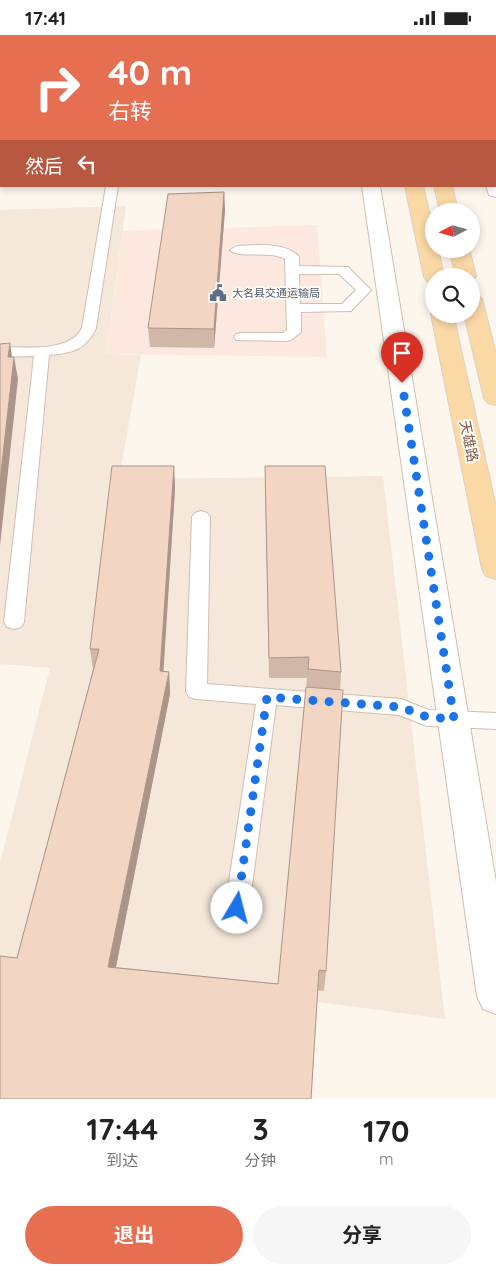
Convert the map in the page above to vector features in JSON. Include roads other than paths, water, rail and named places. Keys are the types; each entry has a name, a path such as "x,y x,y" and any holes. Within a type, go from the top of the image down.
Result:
{"main road":[{"path":"414,187 432,268"},
{"path":"443,187 447,203"},
{"name":"天雄路","path":"444,323 496,569"},
{"path":"477,323 496,398"}],"street":[{"path":"371,187 496,996"}],"lane":[{"path":"0,351 42,350 72,346 82,341 89,327 112,187"},
{"path":"237,250 274,250 286,252 292,257 294,332 286,337 241,337"},
{"path":"292,269 343,270 364,290 346,308 294,308"},
{"path":"14,622 42,350"},
{"path":"201,517 196,691 401,707 427,717 496,721"},
{"path":"237,908 267,697"}],"place":[{"name":"大名县交通运输局","path":"218,293"}]}
